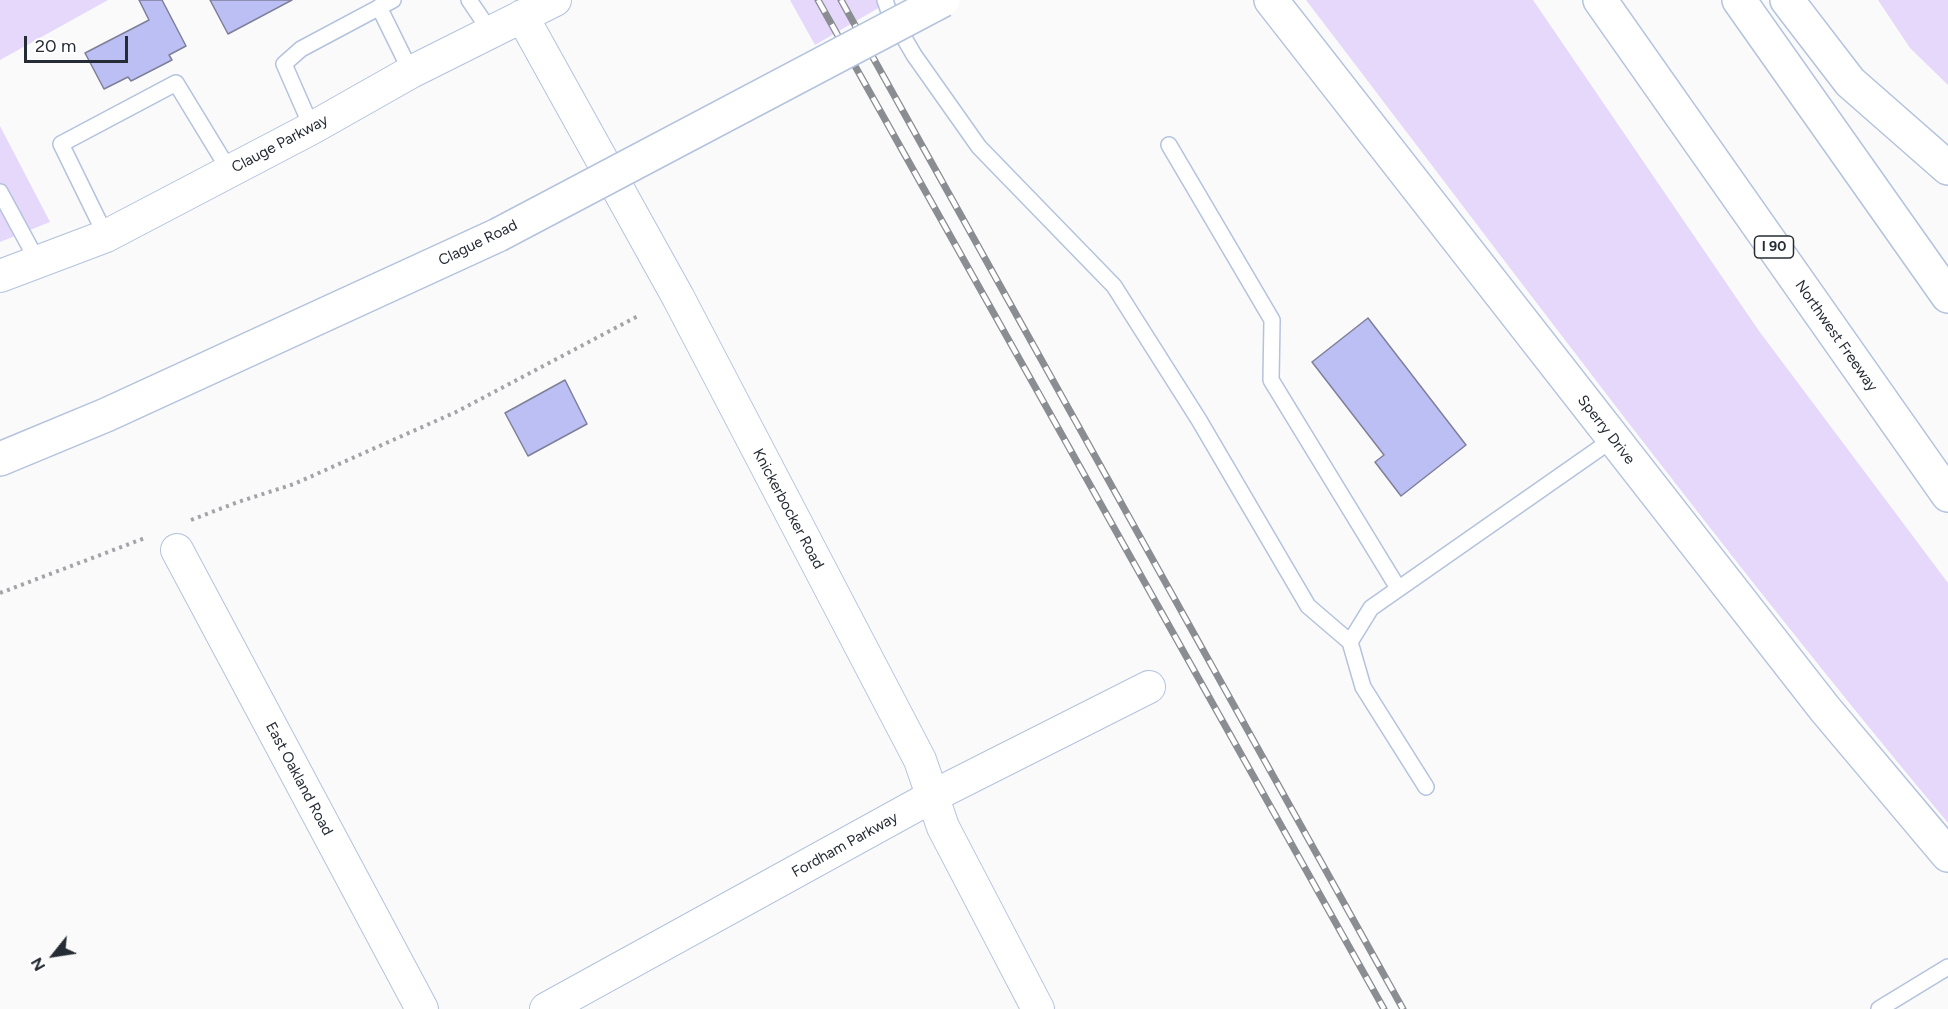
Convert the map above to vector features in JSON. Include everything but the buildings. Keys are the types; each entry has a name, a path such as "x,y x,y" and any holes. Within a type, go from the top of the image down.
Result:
{"main road":[{"name":"Clague Road","path":"0,459 106,415 498,235 943,0"},
{"name":"Sperry Drive","path":"1271,0 1825,709 1948,855"},
{"name":"Northwest Freeway","path":"1600,0 1948,495"},
{"path":"1739,0 1948,296"},
{"path":"1787,0 1850,82 1948,168"}],"street":[{"name":"Clauge Parkway","path":"0,276 106,236 312,128 411,72 555,0"},
{"name":"Knickerbocker Road","path":"522,16 678,297 920,760 942,827 1038,1009"},
{"name":"East Oakland Road","path":"182,536 422,1009"},
{"name":"Fordham Parkway","path":"546,1009 933,796 1149,687"}],"lane":[{"path":"312,128 284,64 301,49 393,0"},
{"path":"469,0 490,31"},
{"path":"885,0 889,12 914,55 979,147 1114,286 1199,420 1308,606 1350,642 1363,687 1426,787"},
{"path":"379,7 411,72"},
{"path":"106,236 61,144 176,83 229,170"},
{"path":"1168,144 1272,320 1271,380 1398,588"},
{"path":"0,192 38,262"},
{"path":"1350,642 1371,608 1613,439"},
{"path":"1879,1009 1948,967"}],"path":[{"path":"182,536 238,502 294,484 456,412 640,315"},
{"path":"0,593 146,538"}],"shaded area":[{"path":"0,0 108,0 0,60"},
{"path":"790,0 892,0 815,45"},
{"path":"1306,0 1533,0 1759,331 1948,583 1948,823 1783,621"},
{"path":"1878,0 1948,0 1948,85 1910,48"},
{"path":"0,126 50,222 0,242"}],"railway":[{"path":"818,0 1384,1009"},
{"path":"841,0 1403,1009"}]}
